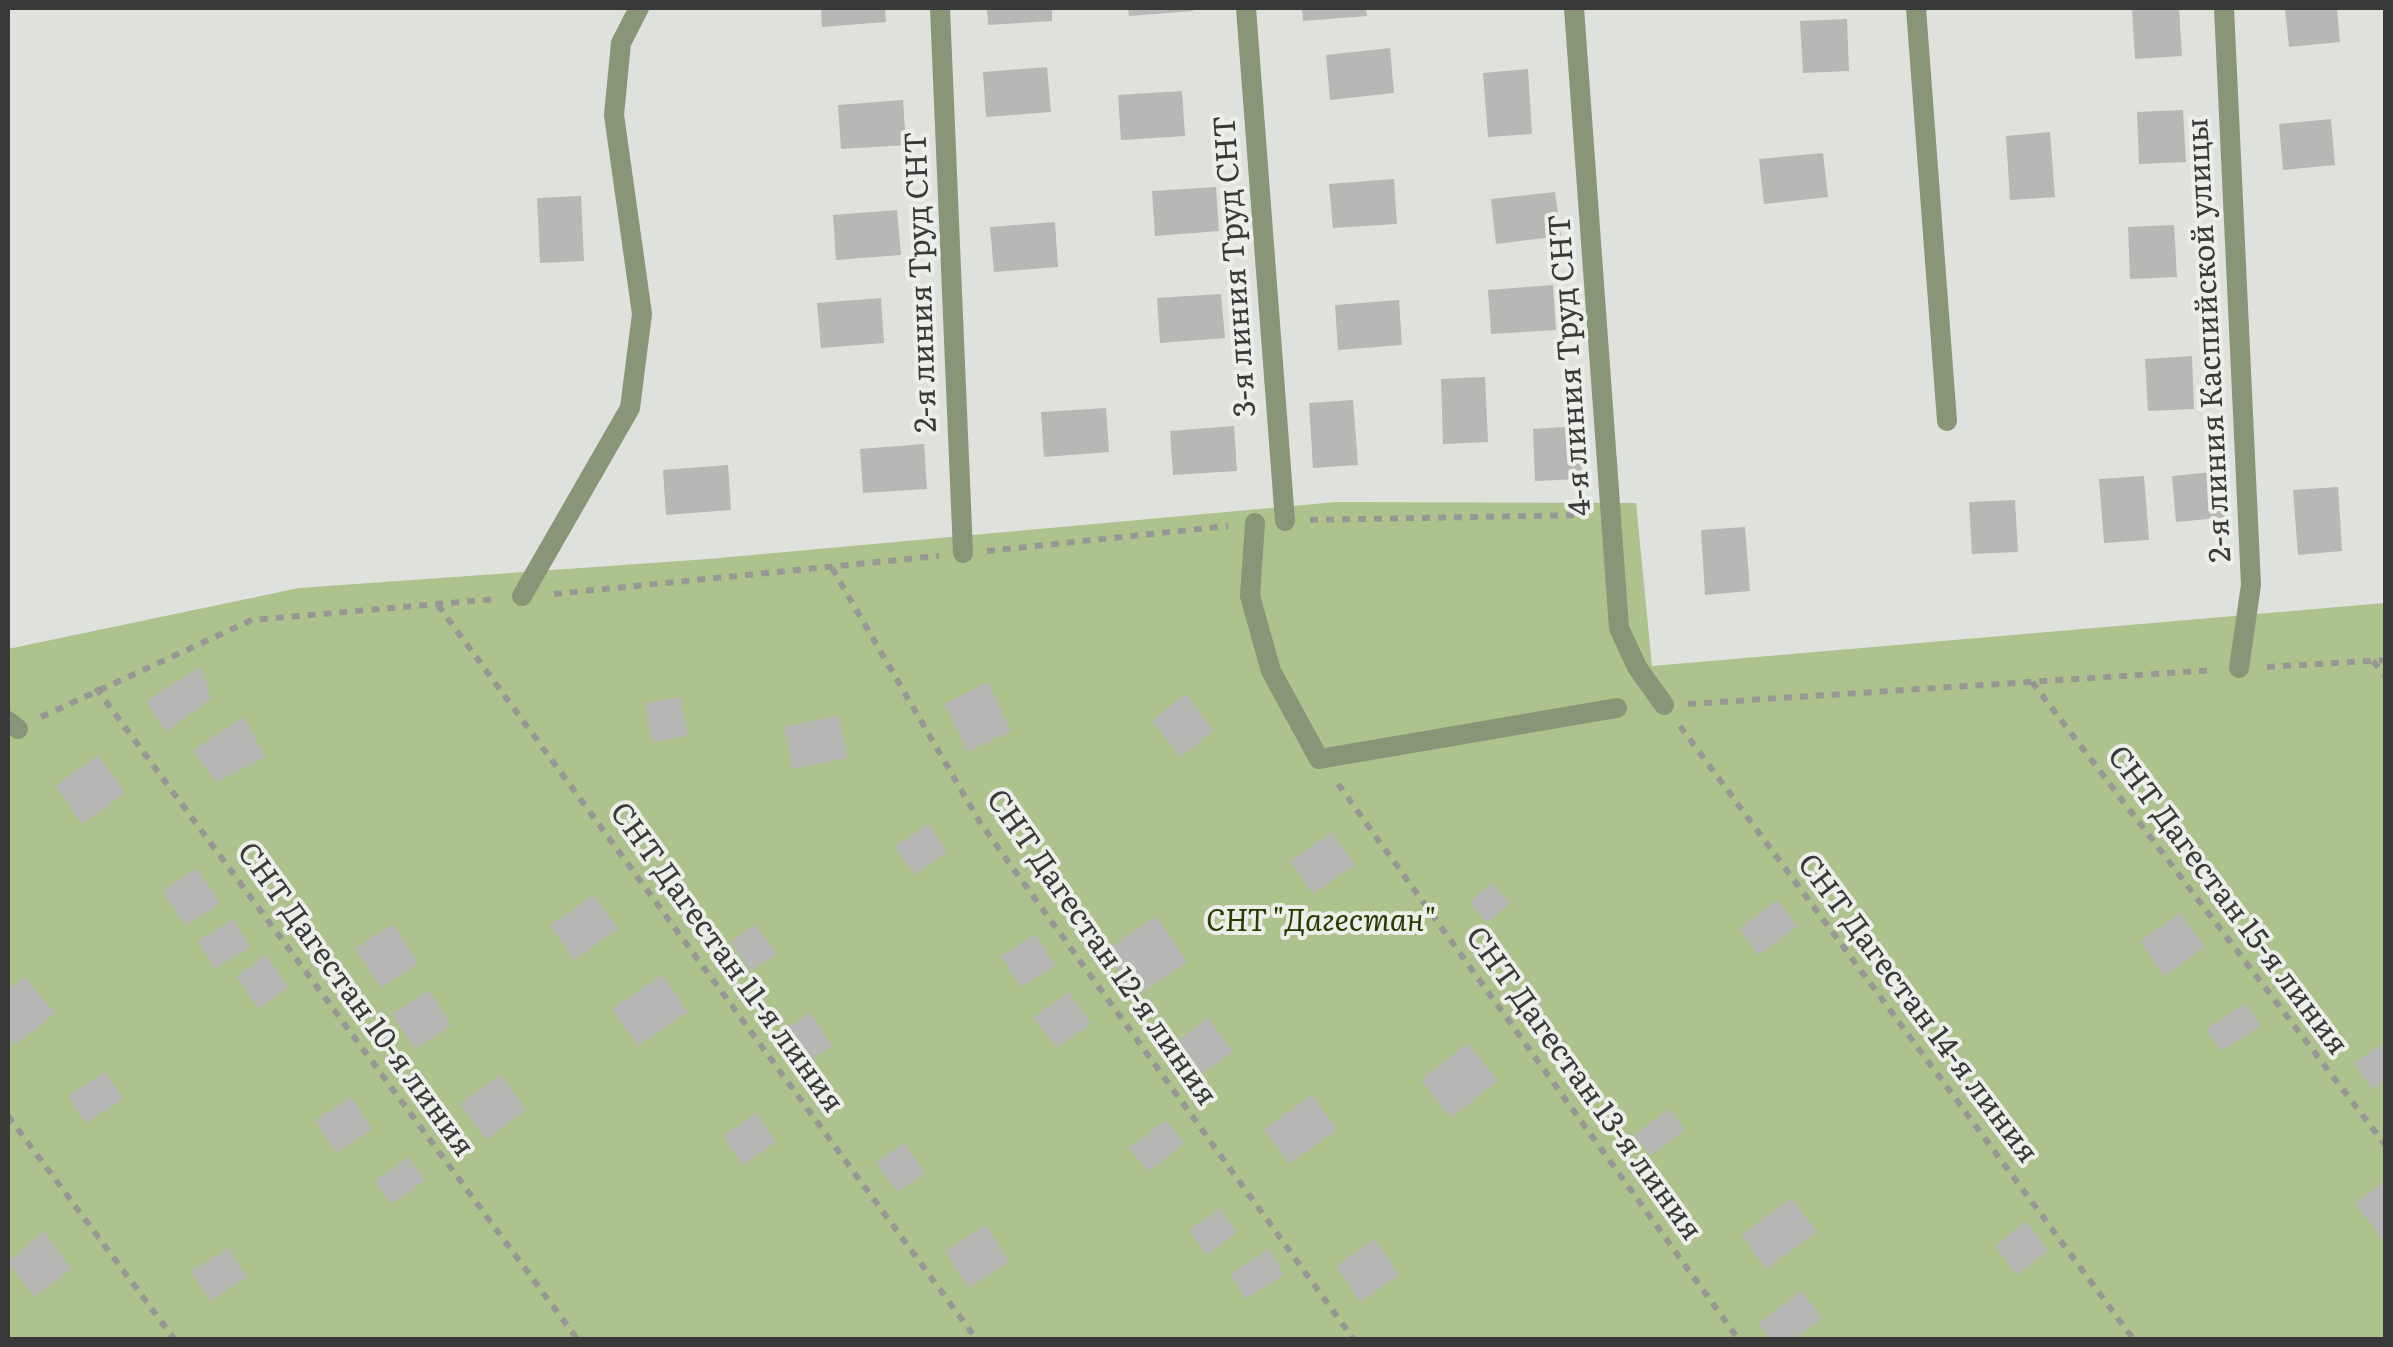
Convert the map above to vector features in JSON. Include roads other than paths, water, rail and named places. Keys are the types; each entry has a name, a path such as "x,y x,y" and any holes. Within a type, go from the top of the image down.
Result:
{"street":[{"path":"522,596 630,408 642,314 614,115 621,43 638,8"},
{"name":"2-я линия Труд СНТ","path":"940,8 964,553"},
{"name":"3-я линия Труд СНТ","path":"1246,8 1285,521"},
{"name":"4-я линия Труд СНТ","path":"1574,8 1619,628 1637,667 1664,705"},
{"path":"1916,8 1947,421"},
{"name":"2-я линия Каспийской улицы","path":"2224,8 2251,585 2238,668"},
{"path":"1256,523 1250,596 1271,671 1319,758 1617,708"}],"park label":[{"name":"СНТ \"Дагестан\"","path":"1321,922"}]}
